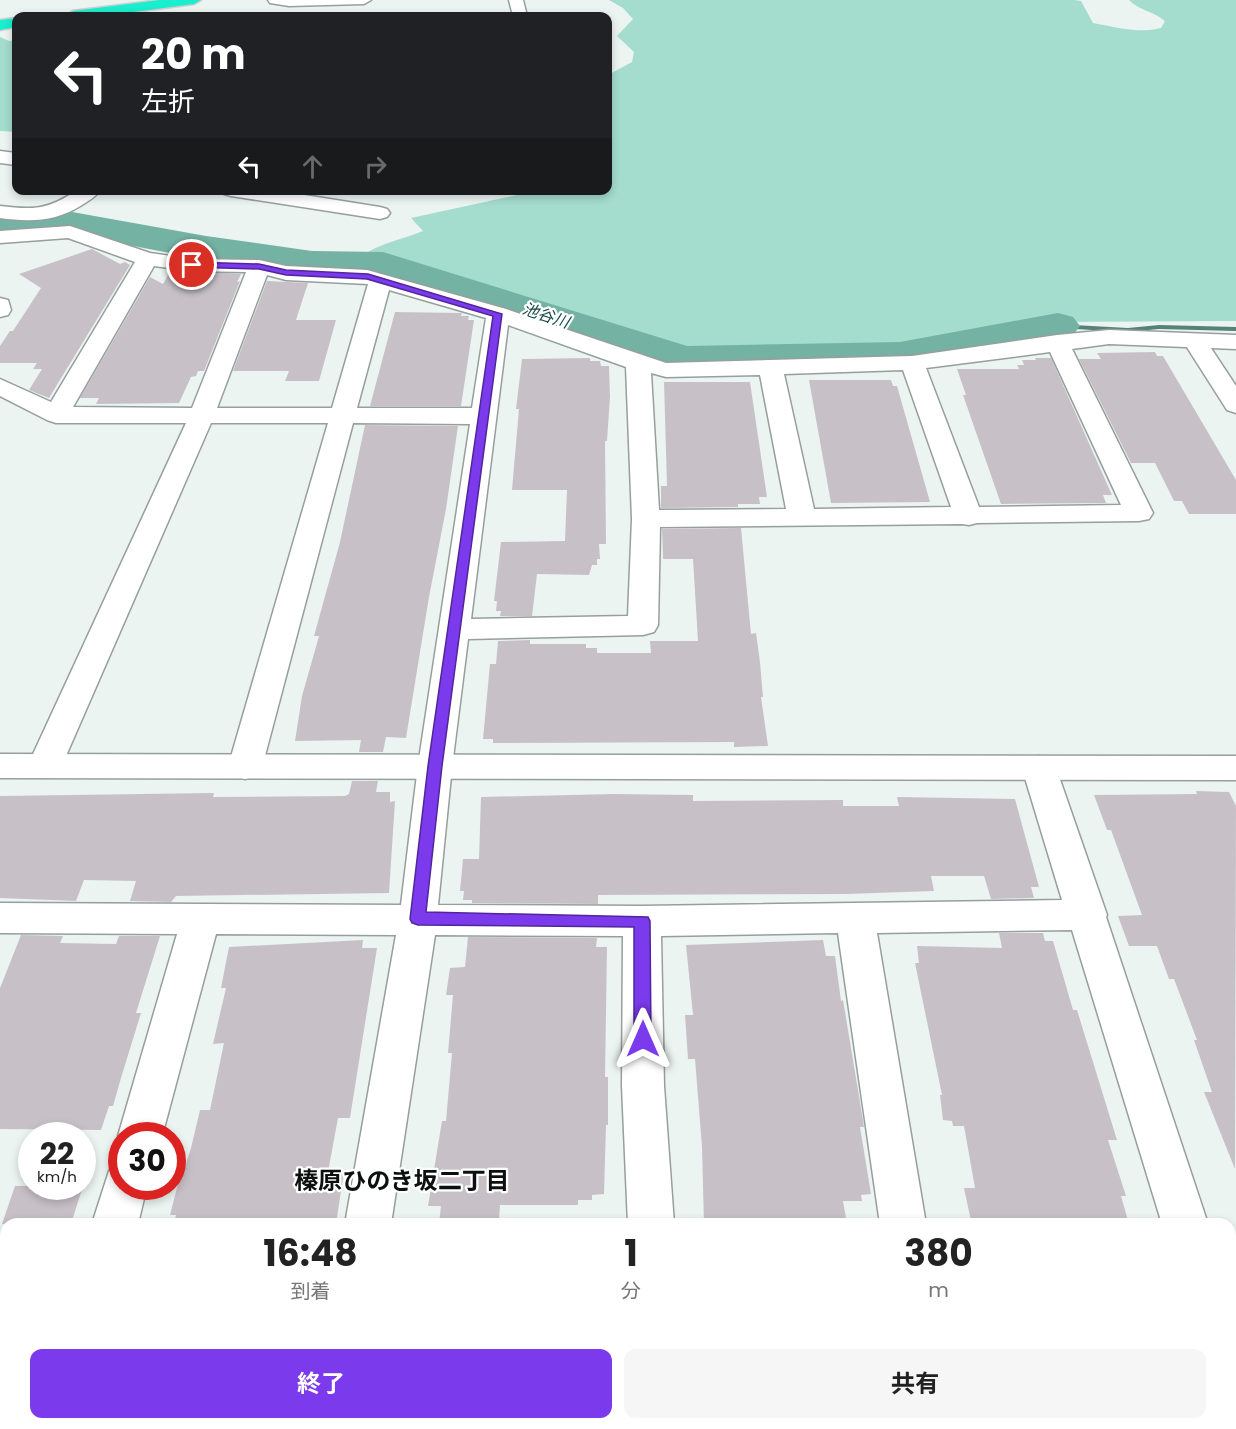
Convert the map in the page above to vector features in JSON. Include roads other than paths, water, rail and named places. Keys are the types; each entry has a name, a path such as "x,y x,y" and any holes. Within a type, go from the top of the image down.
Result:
{"highway":[{"path":"103,12 194,0"}],"street":[{"path":"275,0 289,2 364,0"},
{"path":"0,213 27,216 56,213 83,195"},
{"path":"263,195 380,213"},
{"path":"0,237 70,232 147,260 192,265 259,266 286,273 368,277 498,314 638,363 666,370 912,363 1057,342 1109,337 1236,342"},
{"path":"56,415 147,260"},
{"path":"45,765 202,415 259,266"},
{"path":"245,767 380,281"},
{"path":"369,1218 418,919 435,766 498,314"},
{"path":"1195,341 1236,405"},
{"path":"646,519 969,517 1139,513 1057,342"},
{"path":"455,629 644,625 646,519 638,363"},
{"path":"912,363 969,517"},
{"path":"771,368 802,517"},
{"path":"0,386 56,415 483,416"},
{"path":"0,766 1236,768"},
{"path":"1039,768 1088,915 1183,1218"},
{"path":"0,918 642,921 1088,915"},
{"path":"855,917 902,1218"},
{"path":"144,1122 201,918"},
{"path":"642,921 643,1086 651,1218"},
{"path":"117,1218 121,1200"}],"waterway":[{"name":"池谷川","path":"0,230 61,221 206,248 312,263 383,264 684,359 900,355 1058,326"},
{"path":"1058,326 1128,330 1159,327 1236,329"}],"district":[{"name":"榛原ひのき坂二丁目","path":"402,1181"}]}
